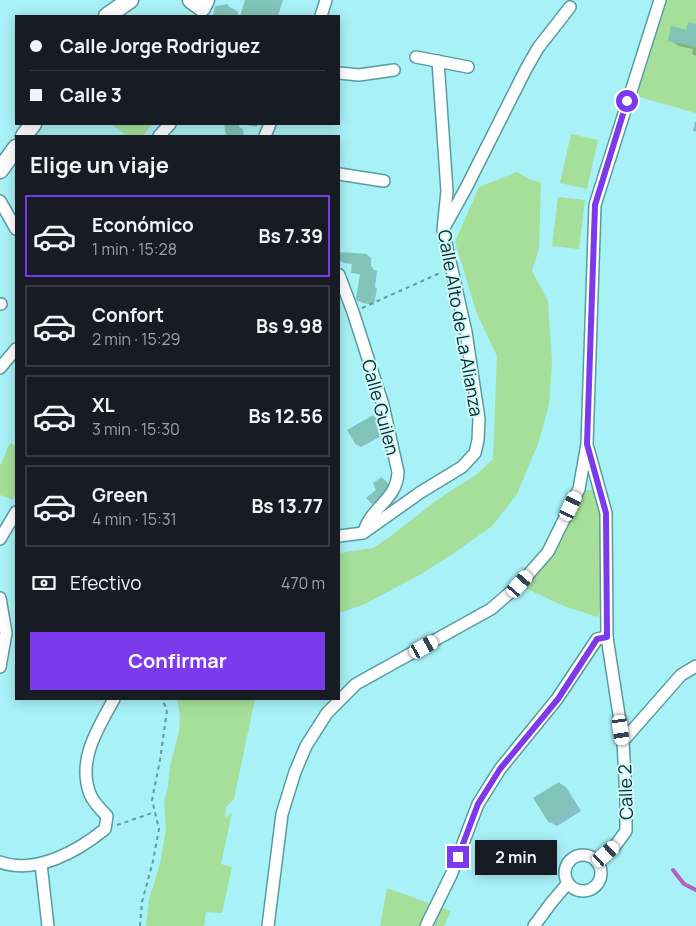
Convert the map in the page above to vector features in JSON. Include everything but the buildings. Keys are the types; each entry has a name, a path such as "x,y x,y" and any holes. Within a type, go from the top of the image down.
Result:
{"street":[{"path":"108,15 130,0"},
{"path":"320,15 326,0"},
{"path":"268,926 282,814 306,746 327,713 356,684 491,609 520,584 548,552 579,489 587,444 595,205 660,0"},
{"path":"443,230 526,69 538,48 570,7"},
{"path":"416,57 468,67"},
{"name":"Calle Alto de La Alianza","path":"340,536 363,533 421,492 462,467 475,454 479,419 466,332 443,230 447,191 438,61"},
{"path":"340,73 359,75 394,70"},
{"path":"160,135 169,125"},
{"path":"0,170 15,149"},
{"path":"340,174 384,181"},
{"path":"0,202 15,227"},
{"name":"Calle Guilen","path":"340,280 343,295 353,312 383,405 398,472 398,481 392,494 370,517 363,533"},
{"path":"0,368 15,350"},
{"name":"Calle 2","path":"587,444 606,513 607,637 622,741 626,799 626,831 615,846 597,862"},
{"path":"0,539 15,514"},
{"path":"0,598 6,633 0,667"},
{"path":"426,926 451,875 478,804 500,769 558,699 597,639 607,637"},
{"path":"622,741 681,674 696,666"},
{"path":"2,866 41,864 89,842 106,829 106,816 90,796 85,774 90,747 114,700"},
{"path":"581,855 587,855 597,862 601,873 598,884 594,888 577,890 568,883 565,871 570,860 581,855"},
{"path":"41,864 48,926"},
{"path":"534,926 550,903 568,883"}],"path":[{"path":"353,312 451,268"},
{"path":"140,926 142,902 154,861 158,829 152,800 167,710 162,700"},
{"path":"106,829 155,812"}],"green space":[{"path":"666,0 696,0 696,113 632,95"},
{"path":"112,125 151,125 144,135 126,135"},
{"path":"571,134 598,140 587,189 560,183"},
{"path":"517,172 541,183 539,249 532,271 548,301 552,362 549,405 539,441 517,494 492,526 421,574 365,604 340,613 340,553 373,548 441,497 476,475 493,459 497,356 477,314 455,242 479,187"},
{"path":"558,197 585,200 579,249 552,246"},
{"path":"10,443 15,446 15,495 13,500 0,495 0,466"},
{"path":"584,490 593,490 599,513 602,600 598,617 566,607 525,588 551,554"},
{"path":"177,700 255,700 234,799 226,807 225,818 232,813 221,864 232,867 222,913 206,912 204,926 146,926 149,899 160,864 166,829 164,801 168,787 170,766 179,732 180,715"},
{"path":"387,888 451,911 444,926 380,926"}],"waterway":[{"path":"673,870 684,884 696,890"}],"route":[{"path":"458,857 478,804 500,769 558,699 597,639 607,637 606,513 587,444 595,205 627,101"}]}
